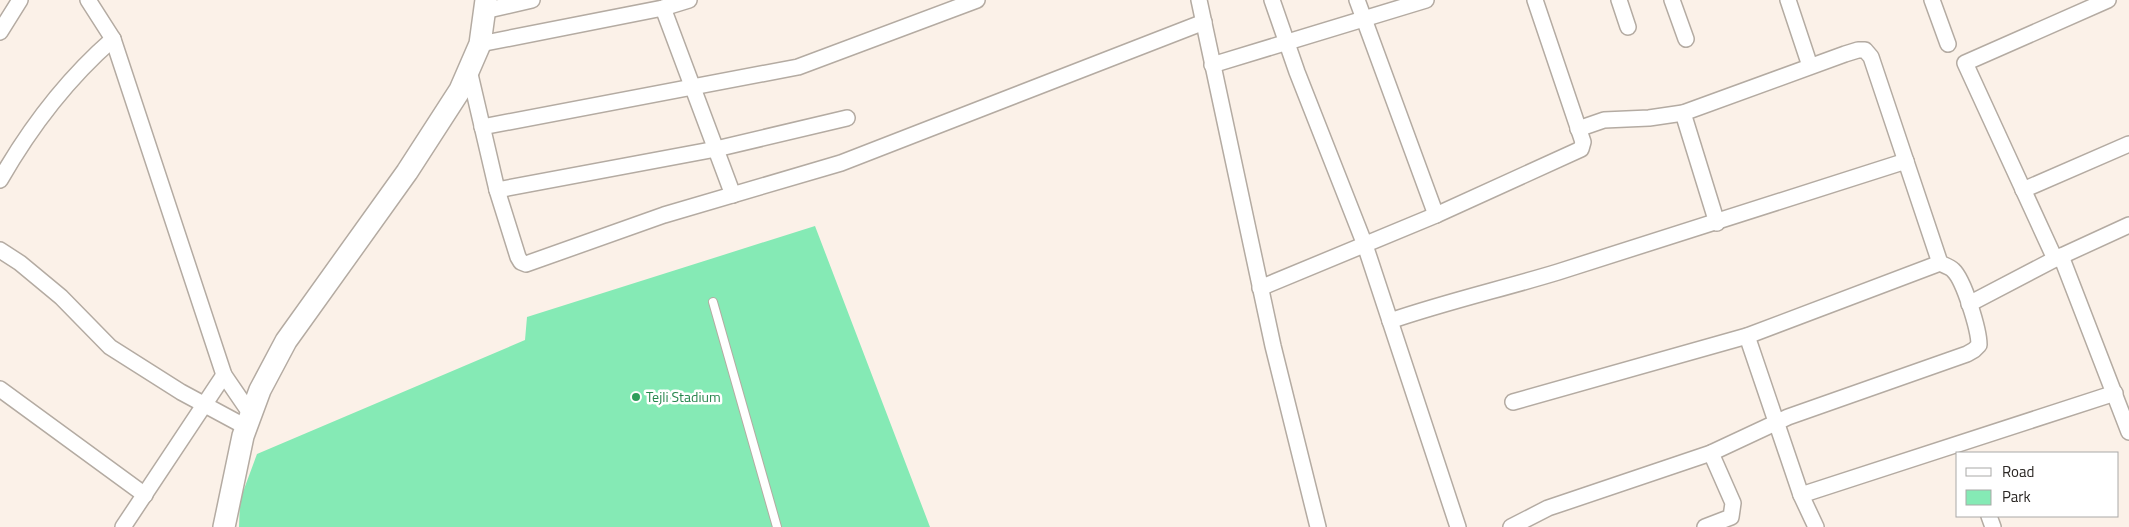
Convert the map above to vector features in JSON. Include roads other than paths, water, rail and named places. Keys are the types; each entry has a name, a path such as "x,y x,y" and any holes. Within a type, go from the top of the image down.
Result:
{"street":[{"path":"0,32 20,0"},
{"path":"88,0 113,38 224,375 248,420"},
{"path":"224,527 248,420 286,341 407,172 460,90 480,44 485,5 532,0"},
{"path":"480,44 662,8 689,0"},
{"path":"482,127 798,67 977,0"},
{"path":"1199,0 1272,346 1318,527"},
{"path":"1272,0 1365,245 1458,527"},
{"path":"1358,0 1436,215"},
{"path":"1212,65 1426,0"},
{"path":"1260,288 1436,215 1578,152 1583,147 1583,142 1535,0"},
{"path":"1619,0 1628,27"},
{"path":"1672,0 1686,39"},
{"path":"1788,0 1810,66"},
{"path":"1932,0 1948,44"},
{"path":"2108,0 1965,63 2023,190 2058,257 2115,393 2129,432"},
{"path":"662,8 733,195"},
{"path":"469,70 496,190 520,262 526,264 664,215 841,163 1204,22"},
{"path":"0,180 34,127 62,90 84,65 113,38"},
{"path":"1511,527 1548,508 1711,453 1788,417 1974,350 1979,345 1979,338 1969,304 1959,277 1954,271 1940,263 1871,57 1865,50 1858,50 1810,66 1683,113 1648,118 1604,120 1578,129"},
{"path":"1683,113 1717,223"},
{"path":"496,190 716,149 847,118"},
{"path":"2023,190 2129,144"},
{"path":"1390,321 1443,303 1494,291 1717,223 1906,161"},
{"path":"1969,304 2058,257 2129,225"},
{"path":"0,250 20,262 61,297 110,348 204,405 248,420"},
{"path":"1513,402 1747,336 1940,263"},
{"path":"1747,336 1802,494 1816,527"},
{"path":"124,527 224,375"},
{"path":"0,390 145,495"},
{"path":"1802,494 1965,448 2115,393"},
{"path":"1705,527 1731,516 1733,510 1733,503 1711,453"}],"lane":[{"path":"713,302 777,527"}],"place":[{"name":"Tejli Stadium","path":"636,397"}]}
